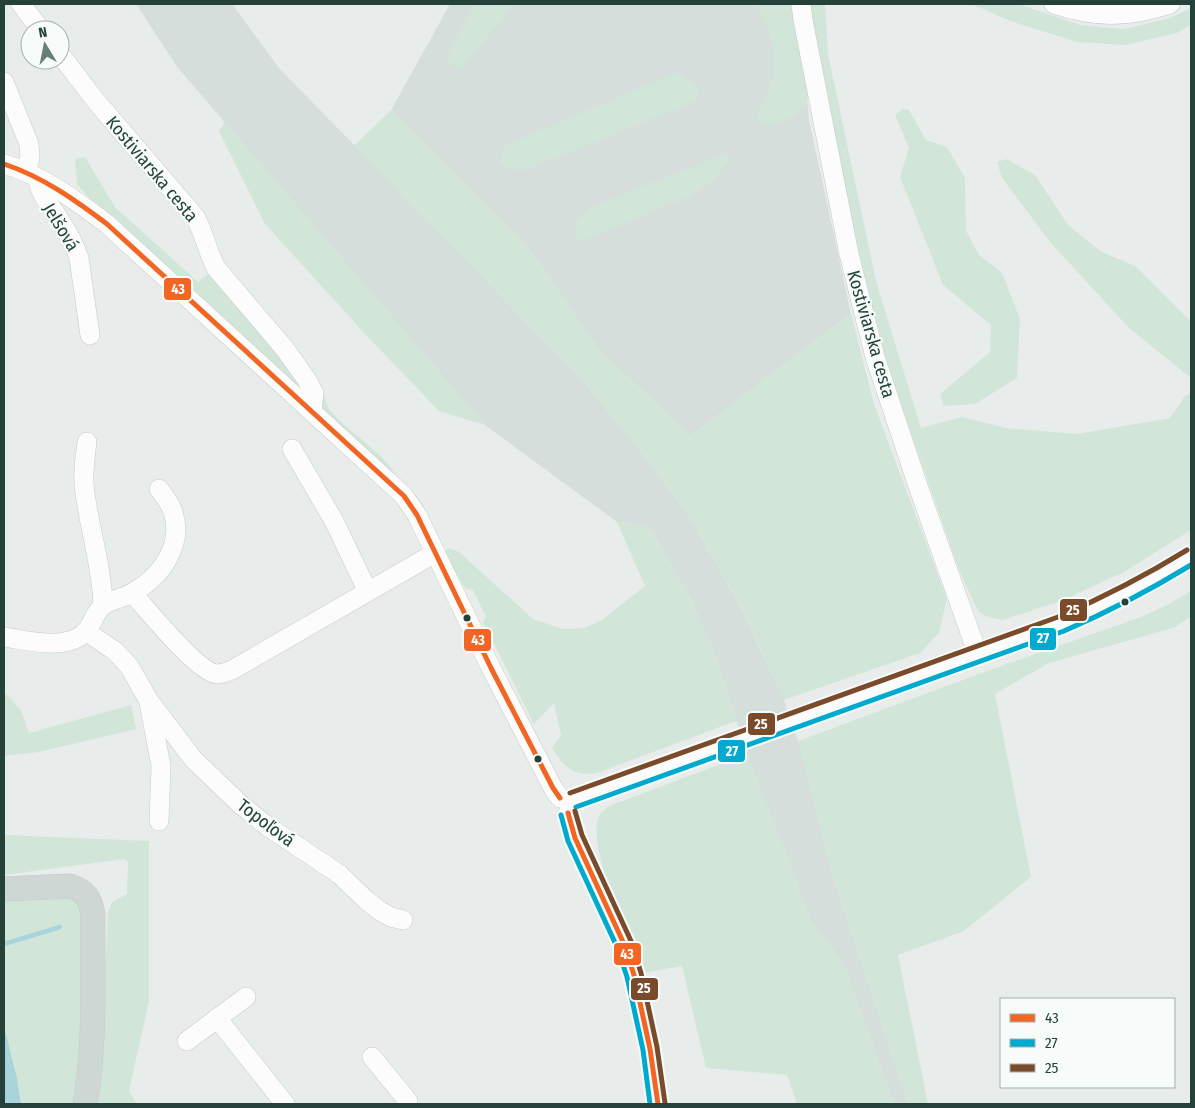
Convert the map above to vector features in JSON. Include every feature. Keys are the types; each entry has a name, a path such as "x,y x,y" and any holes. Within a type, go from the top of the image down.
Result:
{"main road":[{"path":"9,888 70,886 79,889 88,896 91,904 93,914 91,1028 88,1087 85,1104"}],"street":[{"path":"21,4 33,20"},
{"name":"Kostiviarska cesta","path":"801,4 849,254 870,340 913,471 978,655"},
{"path":"1054,4 1091,14 1111,16 1151,10 1170,4"},
{"name":"Kostiviarska cesta","path":"70,67 95,100 196,218 204,233 216,268 284,349 310,386 314,393 312,411"},
{"path":"4,82 29,144 32,176"},
{"path":"4,164 32,176 75,200 106,224 408,500 521,726 567,804 575,838 624,944 634,975 650,1049 658,1104"},
{"name":"Jelšová","path":"32,176 43,197 58,216 75,246 79,258 90,335"},
{"path":"4,637 57,643 74,639 87,632 103,605 101,577 84,492 87,442"},
{"path":"292,449 334,521 362,593"},
{"path":"103,605 132,593 150,580 163,567 174,546 176,533 174,513 159,489"},
{"path":"132,593 186,652 210,672 216,674 232,670 362,593 435,553"},
{"path":"567,804 1061,624 1113,601 1149,582 1191,556"},
{"name":"Topoľová","path":"87,632 115,651 129,666 149,701 194,760 240,804 267,826 339,874 380,911 391,917 403,920"},
{"name":"Topoľová","path":"149,701 161,766 159,821"},
{"path":"187,1042 246,997"},
{"path":"217,1018 286,1104"},
{"path":"372,1057 406,1103"}],"shaded area":[{"path":"136,4 232,4 279,68 578,375 651,464 695,525 741,608 784,700 803,756 832,873 908,1104 894,1104 843,963 810,919 753,773 714,652 690,598 649,526 617,522 485,425 178,68"},
{"path":"450,4 798,4 809,120 851,314 690,436 599,350 530,250 391,110"}],"green space":[{"path":"475,4 514,4 461,70 446,61"},
{"path":"752,4 794,4 810,87 806,106 794,116 768,126 760,124 757,115 765,100 774,73 774,49 758,7 754,8"},
{"path":"809,4 825,4 828,54 876,281 921,428 962,417 1007,428 1077,434 1170,418 1185,396 1191,394 1191,530 1124,572 1063,600 1003,620 987,617 979,612 958,567 888,367 857,251"},
{"path":"971,4 1018,4 1080,25 1124,29 1170,18 1191,8 1191,25 1177,33 1126,45 1077,42 1013,22"},
{"path":"678,72 699,88 696,101 528,169 508,169 500,161 506,145"},
{"path":"903,109 909,110 926,140 947,147 965,178 966,231 979,255 1002,273 1020,319 1017,378 975,404 944,406 940,394 990,352 991,325 943,285 900,177 909,148 895,115"},
{"path":"391,110 530,250 599,350 690,436 851,314 874,404 947,599 939,633 920,653 784,700 742,609 695,525 651,464 578,375 354,146"},
{"path":"225,122 485,425 439,411 367,336 265,224 219,131"},
{"path":"728,153 730,160 713,181 689,196 590,238 577,240 575,230 577,223 589,208"},
{"path":"85,157 115,207 198,282 211,271 287,360 308,400 126,236 77,185 75,159"},
{"path":"1006,159 1035,175 1068,225 1100,251 1135,266 1191,322 1191,376 1187,375 1129,328 1050,242 1002,178 997,162"},
{"path":"300,357 321,384 330,410 387,463 398,482 322,413"},
{"path":"617,522 649,526 690,598 714,652 736,721 597,773 589,774 575,772 570,769 552,748 561,735 554,703 534,724 483,622 486,617 473,590 466,589 444,552 449,548 459,552 533,619 563,629 584,628 602,620 645,586"},
{"path":"1191,591 1191,617 1173,628 1049,663 995,694 1031,877 964,931 898,955 928,1104 908,1104 832,873 798,741 1141,617"},
{"path":"4,694 21,710 29,733 131,705 136,729 39,752 4,756"},
{"path":"747,754 792,867 810,919 843,963 894,1104 797,1104 787,1075 706,1068 682,966 643,973 603,868 596,827 600,814 609,806"},
{"path":"4,835 149,841 149,1001 129,1091 137,1104 98,1104 108,912 112,902 127,894 128,862 124,859 4,875"},
{"path":"69,897 77,904 81,911 81,1081 77,1104 21,1104 17,1078 4,1026 4,901"}],"water":[{"path":"4,1026 17,1078 21,1104 4,1104"}],"waterway":[{"path":"4,944 60,927"}],"transit line":[{"name":"43","path":"4,164 45,182 107,224 404,496 417,515 491,668 560,798"},
{"name":"25","path":"570,793 1058,617 1124,586 1187,550"},
{"name":"27","path":"576,807 1064,631 1129,600 1191,565"},
{"name":"25","path":"575,811 582,835 631,941 641,973 657,1047 665,1103"},
{"name":"43","path":"568,813 575,838 624,944 634,975 650,1049 658,1104"},
{"name":"27","path":"561,815 568,841 617,947 627,977 643,1050 650,1104"}]}
